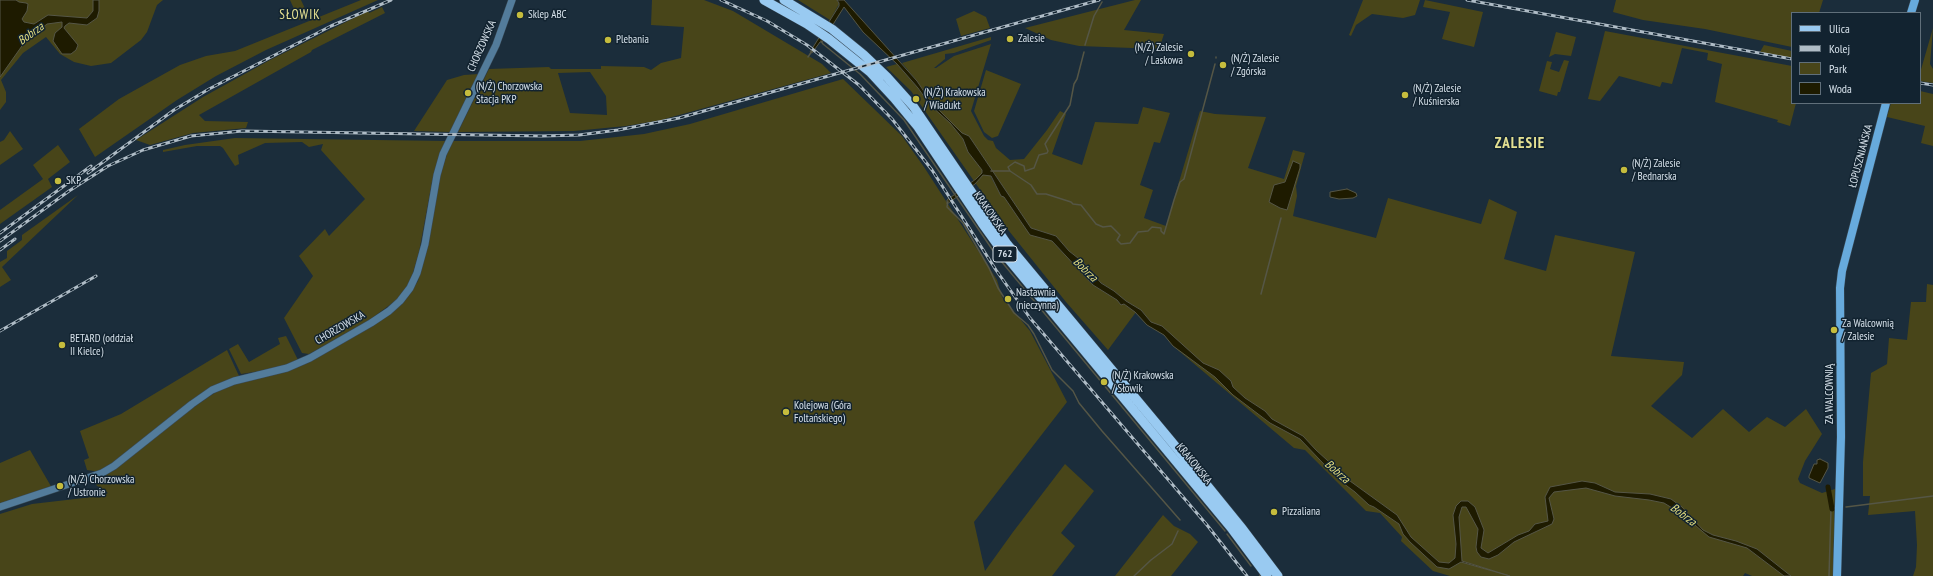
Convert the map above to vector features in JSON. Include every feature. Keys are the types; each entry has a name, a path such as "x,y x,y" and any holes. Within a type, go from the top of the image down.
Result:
{"main road":[{"name":"KRAKOWSKA","path":"764,0 808,24 829,39 864,67 894,98 918,127 1005,255 1232,529 1267,576"},
{"name":"KRAKOWSKA","path":"784,0 832,29 864,55 887,77 913,106 1007,244 1201,478 1278,576"},
{"path":"1911,12 1915,0"},
{"name":"ŁOPUSZNIAŃSKA","path":"1856,214 1886,104"},
{"name":"ZA WALCOWNIĄ","path":"1837,576 1841,438 1840,288 1846,252 1856,214"}],"street":[{"name":"CHORZOWSKA","path":"0,508 102,473 114,466 212,390 234,381 287,368 310,358 371,323 396,304 410,288 417,273 437,175 443,154 493,50 512,0"}],"green space":[{"path":"0,0 163,0 157,5 147,32 141,40 111,63 91,66 74,62 60,54 46,37 23,53 1,80 6,92 6,102 0,110"},
{"path":"290,0 301,0 309,17 299,20"},
{"path":"361,0 378,0 266,50 216,76 177,100 95,157 79,129 119,99 180,65 206,56 235,51"},
{"path":"652,0 704,0 733,11 822,64 831,73 661,120 626,126 574,131 458,132 489,69 549,67 551,69 601,69 601,66 644,67 651,70 661,63 681,58 684,27 651,25","holes":["590,72 606,96 607,115 570,113 558,73"]},
{"path":"798,0 837,0 839,4 830,20"},
{"path":"1135,0 1141,0 1124,30 1164,34 1159,49 1079,46 1051,40 1025,28"},
{"path":"1363,0 1420,0 1415,15 1403,18 1372,14 1356,25 1351,36 1349,35"},
{"path":"1425,0 1483,12 1474,47 1442,39 1450,12 1423,7"},
{"path":"1616,0 1823,0 1819,12 1791,12 1791,47 1705,29 1643,20 1613,12"},
{"path":"382,7 385,13 312,50 311,52 199,115 205,121 248,122 246,128 193,133 150,145 136,140 203,97 270,60 368,11 369,13"},
{"path":"974,11 986,17 990,28 961,36 956,19"},
{"path":"1933,28 1930,64 1933,69 1933,83 1921,81 1921,70"},
{"path":"1605,31 1791,66 1791,104 1796,104 1790,126 1777,122 1778,120 1715,102 1722,64 1707,60 1708,53 1682,48 1672,84 1662,82 1660,87 1619,76 1600,101 1588,99"},
{"path":"1556,32 1576,37 1571,56 1555,54 1549,57"},
{"path":"991,37 991,40 954,53 945,54 945,59 934,68 954,56 991,44 971,111 984,136 988,140 993,141 996,148 1010,160 1024,159 1060,111 1066,114 1052,154 1082,165 1095,122 1138,124 1143,107 1170,113 1160,143 1154,142 1140,185 1153,190 1144,218 1166,226 1200,111 1215,114 1266,117 1248,168 1284,179 1293,150 1305,153 1296,186 1297,196 1293,216 1376,238 1388,198 1481,224 1489,199 1517,212 1504,259 1546,271 1555,235 1635,252 1611,356 1684,362 1682,375 1651,406 1692,438 1723,409 1749,432 1767,417 1785,427 1806,409 1822,434 1805,461 1798,479 1800,483 1822,493 1835,489 1833,576 1752,576 1745,573 1743,576 1450,576 1433,571 1401,541 1402,537 1380,513 1366,511 1305,450 1294,448 1173,346 1164,335 1154,328 1156,325 1151,322 1141,310 1097,280 1083,262 1069,251 1056,236 1031,228 971,139 962,133 931,102 917,81 902,63"},
{"path":"1764,45 1791,51 1791,58 1760,52"},
{"path":"1564,60 1569,61 1560,92 1558,92 1557,96 1539,91 1547,61 1552,62 1550,69 1559,72"},
{"path":"897,64 918,88 930,105 950,123 963,139 968,152 980,166 986,168 1001,196 1004,197 1029,233 1052,241 1093,285 1117,300 1121,305 1124,304 1136,312 1108,350 1066,302 1009,231 911,91 886,67"},
{"path":"986,70 1021,84 998,136 992,138 984,132 974,111"},
{"path":"479,74 450,132 414,131 447,80 464,75"},
{"path":"843,79 902,136 924,167 997,280 1002,297 1030,331 1067,402 974,522 985,571 1065,464 1094,491 1061,533 1075,546 1052,576 0,576 0,514 32,504 101,496 108,493 96,485 96,480 110,472 213,392 236,381 281,373 308,363 372,326 403,303 418,281 438,182 448,151 453,141 580,141 644,134 690,124"},
{"path":"1921,91 1933,94 1933,146 1921,143 1925,126 1887,117 1891,104 1921,104"},
{"path":"10,131 23,149 0,165 0,142 4,140"},
{"path":"235,138 446,141 432,182 419,252 411,280 403,293 395,301 368,321 309,354 302,353 284,318 313,276 299,256 325,229 329,236 365,199 321,150 323,144 309,147 302,142 265,143 238,155 239,164 235,166 220,146 197,146 163,152 163,150 185,145"},
{"path":"58,145 70,162 48,179 52,187 0,224 0,210 43,179 33,165"},
{"path":"78,195 2,267 11,280 0,287 0,262 7,258 7,251 22,240 22,235"},
{"path":"1927,284 1933,285 1933,576 1913,576 1916,567 1917,545 1915,511 1868,515 1870,496 1863,496 1863,462 1871,373 1887,364 1889,338 1907,340 1911,302 1926,302"},
{"path":"286,336 298,360 279,368 241,374 229,349 238,344 249,362 280,344 278,338"},
{"path":"227,350 239,376 100,472 87,470 84,460 89,458 80,431 121,414"},
{"path":"30,450 52,488 0,506 0,463"},
{"path":"1163,515 1174,526 1190,534 1198,542 1171,576 1115,576"}],"water":[{"name":"Bobrza","path":"0,0 16,0 28,4 27,11 22,19 24,22 34,24 48,15 87,18 93,11 93,0 99,0 99,11 97,18 87,25 69,23 65,26 64,28 78,45 76,50 71,54 62,54 53,41 55,33 62,27 62,22 47,24 24,43 0,77"},
{"name":"Bobrza","path":"837,0 844,0 917,81 931,102 962,133 969,136 1031,228 1056,236 1069,251 1083,262 1101,283 1141,310 1151,322 1162,326 1203,363 1219,370 1231,381 1233,387 1245,398 1265,411 1272,419 1303,436 1350,481 1397,515 1411,537 1439,562 1449,563 1455,558 1456,544 1453,515 1456,506 1461,501 1468,501 1475,507 1484,530 1481,548 1488,553 1518,535 1529,531 1535,524 1548,521 1545,497 1550,487 1582,481 1595,483 1615,492 1650,494 1671,499 1682,507 1703,530 1713,535 1736,541 1757,549 1791,576 1784,576 1747,548 1709,537 1682,514 1664,503 1615,496 1586,488 1554,492 1549,498 1554,519 1552,524 1514,542 1498,555 1489,559 1481,557 1477,552 1476,547 1478,529 1466,507 1462,507 1459,517 1462,561 1510,576 1461,562 1449,569 1437,567 1410,542 1403,534 1399,524 1369,505 1339,480 1300,439 1270,423 1233,395 1215,377 1173,346 1164,335 1147,325 1135,312 1124,304 1121,305 1117,300 1093,285 1052,241 1030,235 1004,197 1001,196 991,176 983,175 975,184 947,204 947,200 976,179 982,173 982,170 968,152 963,139 950,123 930,105 918,88 897,64 863,32 844,7 822,42 820,42 812,53 810,52 839,6"},
{"path":"1293,161 1300,164 1300,168 1287,210 1269,202 1274,185 1285,182"},
{"path":"1347,189 1356,193 1357,196 1353,198 1339,199 1330,197 1330,192"},
{"path":"1820,459 1828,463 1828,468 1820,483 1809,478 1809,476 1814,464 1817,464 1817,460"}],"waterway":[{"path":"1085,45 1094,16 1102,2"},
{"path":"821,41 860,74 904,120 996,255 1225,531"},
{"path":"808,57 812,51"},
{"path":"991,171 1010,171 1008,167 1015,162 1024,166 1025,171 1034,168 1039,155 1047,153 1048,151 1045,144 1070,105 1074,84 1077,79 1084,52"},
{"path":"1010,171 1031,185 1037,194 1046,194 1073,204 1081,205 1096,224 1103,227 1111,226 1120,235 1117,240 1121,244 1130,243 1138,232 1148,231 1152,227 1161,228 1161,231 1164,234 1180,182 1184,179 1215,64"},
{"path":"948,201 947,207 963,223 989,268 998,288 1014,313 1028,325 1034,334 1052,370 1073,391 1079,403 1102,431 1180,520"},
{"path":"1261,294 1281,218"},
{"path":"1828,487 1832,509"},
{"path":"1846,507 1933,496"},
{"path":"1829,576 1831,509 1835,508"},
{"path":"1134,576 1151,560 1172,544 1178,531"},
{"path":"1227,534 1251,566"}],"railway":[{"path":"88,173 174,110 209,89 331,26 391,0"},
{"path":"721,0 767,21 807,45 859,85 892,119 932,170 996,270 1030,318 1207,525 1247,576"},
{"path":"0,241 69,191 108,166 143,150 191,136 242,131 542,136 579,135 618,130 679,118 1099,0"},
{"path":"1467,0 1791,59"},
{"path":"1921,83 1933,85"},
{"path":"0,233 91,166"},
{"path":"0,250 15,239"},
{"path":"0,331 96,276"}],"place":[{"name":"Sklep ABC","path":"520,15"},
{"name":"Zalesie","path":"1010,39"},
{"name":"Plebania","path":"608,40"},
{"name":"(N/Ż) Zalesie / Laskowa","path":"1191,54"},
{"name":"(N/Ż) Zalesie / Zgórska","path":"1223,65"},
{"name":"(N/Ż) Chorzowska Stacja PKP","path":"468,93"},
{"name":"(N/Ż) Zalesie / Kuśnierska","path":"1405,95"},
{"name":"(N/Ż) Krakowska / Wiadukt","path":"916,99"},
{"name":"(N/Ż) Zalesie / Bednarska","path":"1624,170"},
{"name":"SKP","path":"58,181"},
{"name":"Nastawnia (nieczynna)","path":"1008,299"},
{"name":"Za Walcownią / Zalesie","path":"1834,330"},
{"name":"BETARD (oddział II Kielce)","path":"62,345"},
{"name":"(N/Ż) Krakowska / Słowik","path":"1104,382"},
{"name":"Kolejowa (Góra Foltańskiego)","path":"786,412"},
{"name":"(N/Ż) Chorzowska / Ustronie","path":"60,486"},
{"name":"Pizzaliana","path":"1274,512"}],"district":[{"name":"SŁOWIK","path":"300,15"},
{"name":"ZALESIE","path":"1520,144"}]}
